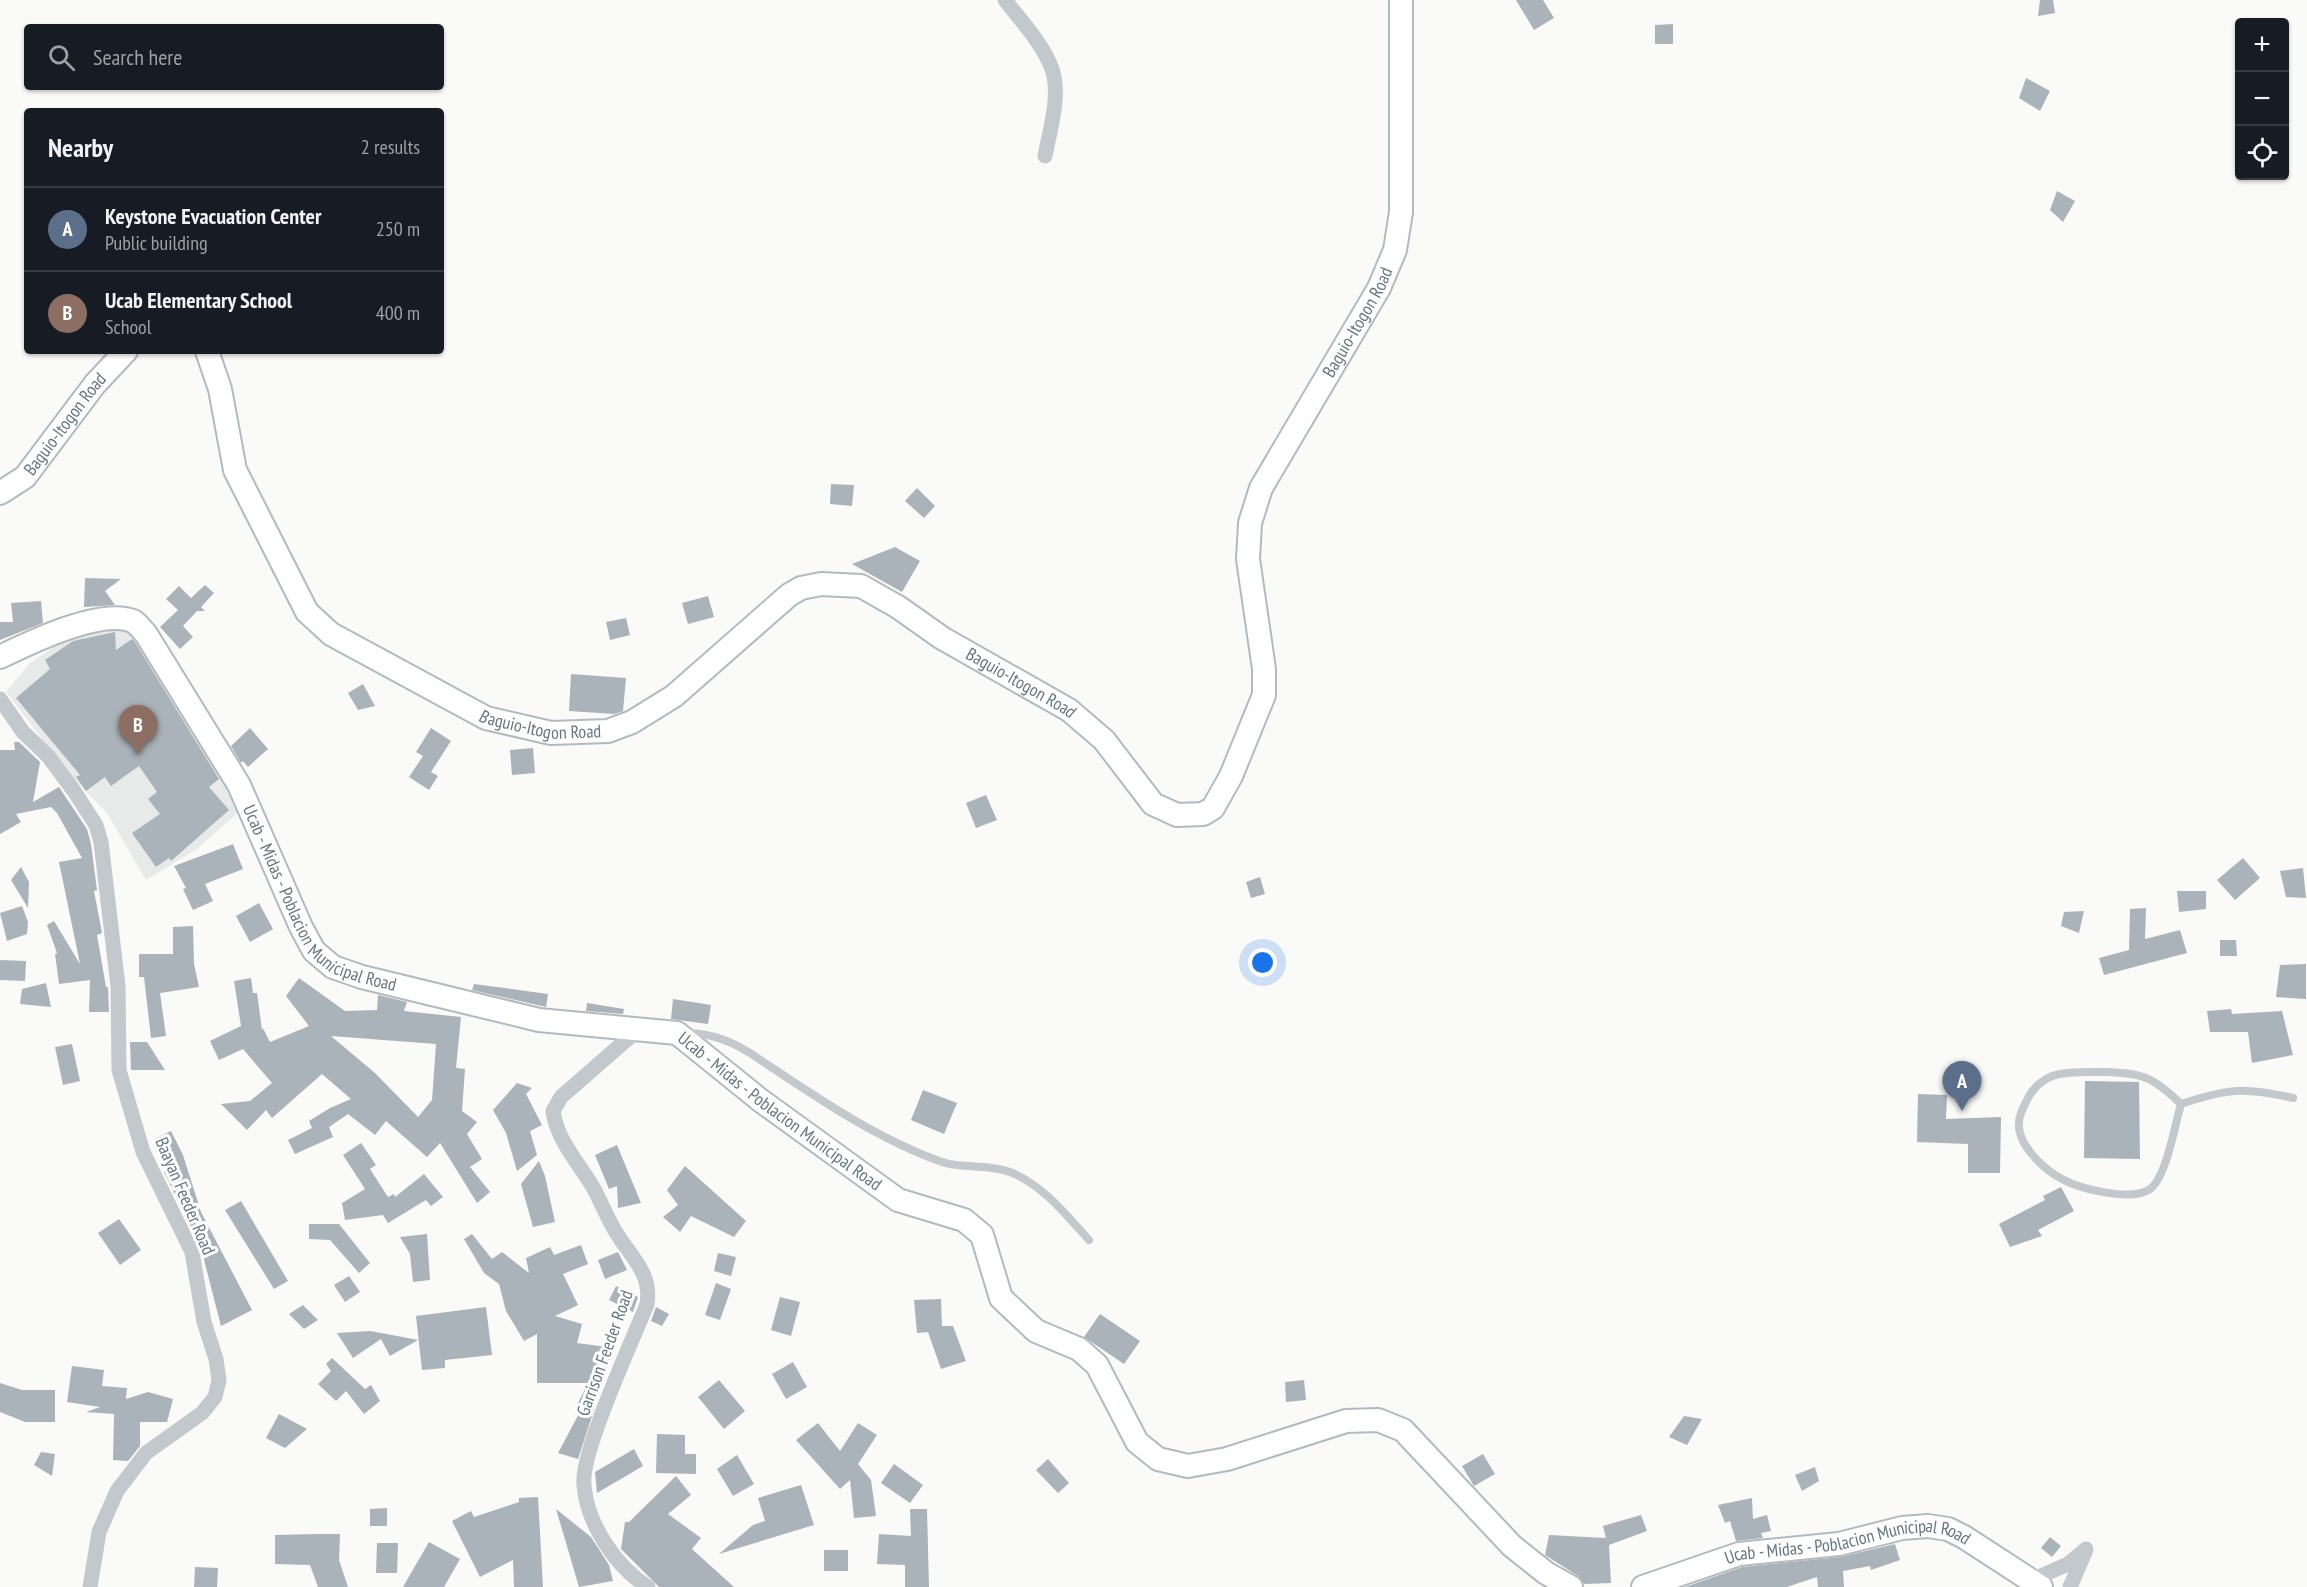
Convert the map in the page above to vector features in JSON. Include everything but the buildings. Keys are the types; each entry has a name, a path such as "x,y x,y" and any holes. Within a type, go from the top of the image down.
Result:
{"street":[{"path":"1005,0 1036,41 1052,70 1055,102 1045,156"},
{"name":"Baguio-Itogon Road","path":"208,354 220,389 235,470 307,612 320,627 331,634 486,718 552,733 608,731 632,722 675,696 789,595 801,588 836,583 861,586 898,607 942,638 1070,710 1104,740 1137,787 1153,804 1177,815 1203,814 1213,808 1231,776 1264,695 1264,669 1248,559 1254,507 1260,488 1379,288 1395,250 1401,212 1401,0"},
{"name":"Baguio-Itogon Road","path":"0,494 25,477 95,384 123,354"},
{"name":"Ucab - Midas - Poblacion Municipal Road","path":"0,657 98,619 117,618 135,622 146,634 239,785 301,927 314,951 333,967 362,977 539,1020 677,1033 760,1100 898,1200 964,1220 982,1235 1001,1298 1036,1331 1079,1349 1097,1365 1137,1442 1158,1459 1188,1467 1227,1459 1346,1421 1378,1420 1403,1430 1512,1546 1546,1573 1570,1587"},
{"name":"Baayan Feeder Road","path":"0,699 23,732 48,756 96,825 102,852 118,986 119,1070 143,1152 192,1252 204,1322 216,1359 219,1380 215,1397 202,1413 146,1453 117,1491 99,1532 90,1587"},
{"name":"Garrison Feeder Road","path":"640,1028 561,1098 553,1111 558,1132 593,1188 614,1229 647,1278 649,1290 647,1304 602,1418 583,1484 590,1510 613,1557 632,1577 648,1587"},
{"name":"Ucab - Midas - Poblacion Municipal Road","path":"1643,1587 1739,1554 1839,1544 1902,1528 1928,1526 1956,1533 2036,1584"},
{"path":"2036,1584 2068,1564 2086,1549 2070,1587"}],"lane":[{"path":"677,1033 702,1033 745,1049 799,1086 889,1138 944,1163 1010,1172 1052,1199 1089,1240"},
{"path":"2134,1072 2161,1084 2181,1104 2159,1181 2149,1190 2136,1195 2116,1195 2062,1180 2037,1159 2021,1139 2020,1113 2031,1092 2041,1082 2059,1074 2134,1072"},
{"path":"2181,1104 2214,1093 2238,1089 2258,1090 2293,1098"}],"shaded area":[{"path":"109,622 141,635 241,810 197,849 146,880 107,813 68,773 6,692 30,663 82,628"}],"place":[{"name":"Ucab Elementary School","path":"138,755"},
{"name":"Keystone Evacuation Center","path":"1962,1111"}]}
